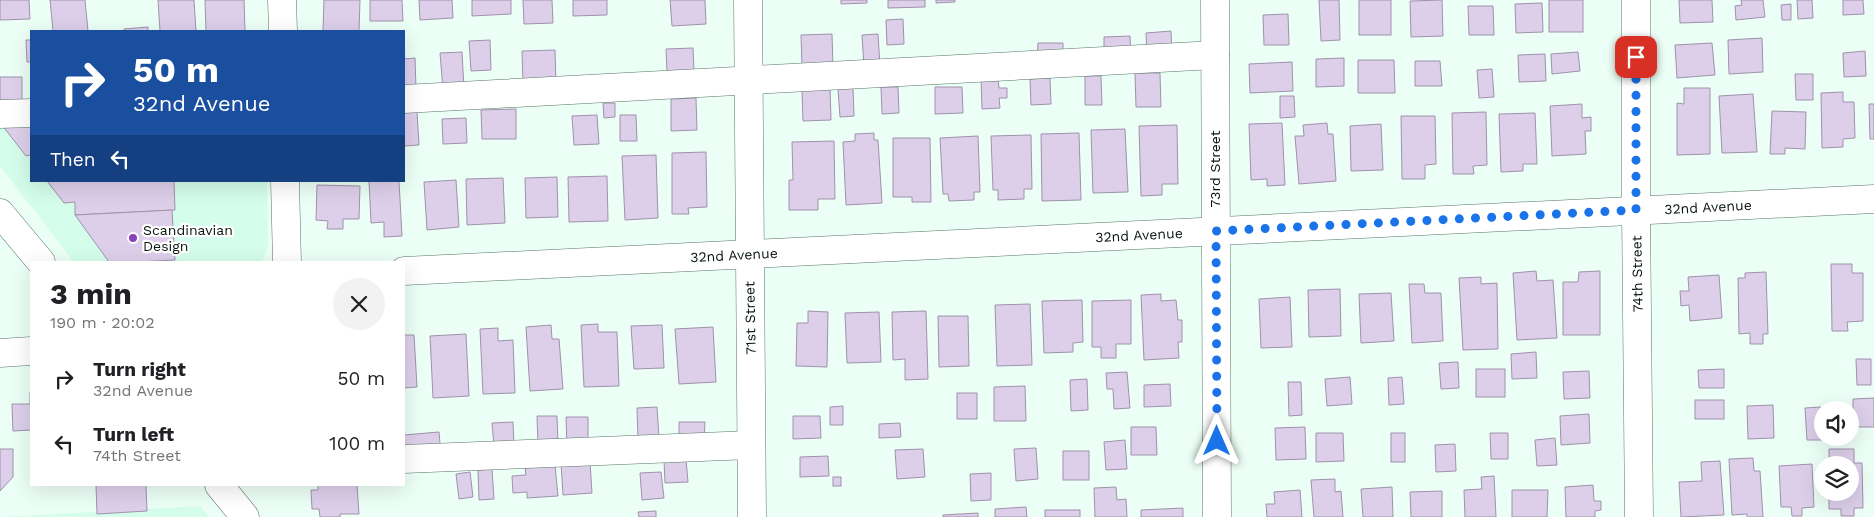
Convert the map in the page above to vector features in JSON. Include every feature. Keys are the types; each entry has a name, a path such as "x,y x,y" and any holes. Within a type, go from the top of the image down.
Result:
{"street":[{"path":"282,0 283,30"},
{"name":"71st Street","path":"748,0 752,517"},
{"name":"73rd Street","path":"1215,0 1217,517"},
{"name":"74th Street","path":"1636,0 1639,517"},
{"path":"405,99 1215,55"},
{"path":"0,114 30,113"},
{"path":"286,182 287,261"},
{"name":"32nd Avenue","path":"405,270 1874,199"},
{"path":"0,213 40,261"},
{"path":"0,353 30,351"},
{"path":"405,459 751,446"},
{"path":"220,486 244,517"}],"shaded area":[{"path":"30,115 30,182 267,182 268,247 263,260 73,261 0,166 0,118"},
{"path":"200,506 209,517 1,517"}],"building":[{"path":"0,0 29,0 30,19 0,20"},
{"path":"50,0 85,0 88,30 53,30"},
{"path":"158,0 194,0 196,30 160,30"},
{"path":"205,0 244,0 245,30 206,30"},
{"path":"324,0 360,0 359,30 323,30"},
{"path":"370,0 402,0 403,21 370,21"},
{"path":"419,0 452,0 453,18 420,20"},
{"path":"472,0 511,0 511,14 472,16"},
{"path":"523,0 552,0 553,23 524,24"},
{"path":"573,0 607,0 607,15 573,16"},
{"path":"670,0 705,0 706,24 672,26"},
{"path":"841,0 867,0 867,3 841,4"},
{"path":"888,0 925,0 925,7 888,8"},
{"path":"936,0 955,0 955,2 936,3"},
{"path":"1319,0 1339,0 1340,40 1321,41"},
{"path":"1359,0 1391,0 1391,35 1359,35"},
{"path":"1442,0 1443,36 1411,37 1410,1"},
{"path":"1549,0 1583,0 1583,32 1549,32"},
{"path":"1679,0 1712,0 1713,22 1680,23"},
{"path":"1741,0 1763,0 1765,17 1736,20 1735,6 1742,5"},
{"path":"1797,0 1812,0 1813,18 1798,19"},
{"path":"1843,0 1863,0 1864,14 1843,15"},
{"path":"1542,3 1543,32 1516,33 1515,4"},
{"path":"1791,4 1791,20 1782,20 1781,5"},
{"path":"1468,6 1493,6 1494,35 1469,35"},
{"path":"1288,14 1289,45 1264,45 1263,15"},
{"path":"903,19 904,44 887,45 886,20"},
{"path":"148,27 148,30 124,29"},
{"path":"1171,31 1172,53 1147,54 1146,33"},
{"path":"832,34 833,67 802,68 801,35"},
{"path":"878,34 880,66 864,67 862,35"},
{"path":"1130,36 1131,55 1104,56 1104,37"},
{"path":"1762,38 1763,72 1729,74 1728,40"},
{"path":"26,40 30,40 30,62 27,62"},
{"path":"490,40 491,70 471,71 469,41"},
{"path":"1038,43 1063,43 1063,60 1037,60"},
{"path":"1712,43 1715,75 1677,78 1675,45"},
{"path":"693,48 694,70 667,71 666,49"},
{"path":"555,50 556,84 523,84 522,51"},
{"path":"1865,51 1866,76 1844,77 1843,53"},
{"path":"462,52 464,88 443,90 440,53"},
{"path":"1578,52 1580,71 1552,74 1551,54"},
{"path":"1545,54 1546,81 1519,82 1518,55"},
{"path":"415,58 416,89 405,89 405,59"},
{"path":"1344,58 1344,86 1316,87 1316,59"},
{"path":"1358,60 1394,60 1395,93 1358,93"},
{"path":"1415,61 1440,61 1442,86 1415,86"},
{"path":"1292,62 1293,91 1250,93 1249,64"},
{"path":"1492,69 1494,97 1479,98 1477,70"},
{"path":"1135,73 1160,73 1161,107 1136,107"},
{"path":"1795,74 1813,74 1813,100 1796,100"},
{"path":"1085,76 1101,76 1102,105 1085,105"},
{"path":"0,77 22,77 22,108 0,109"},
{"path":"1050,78 1051,104 1031,105 1030,79"},
{"path":"981,79 998,79 999,88 1007,88 1007,98 999,98 1000,108 982,109"},
{"path":"881,87 898,87 899,113 882,114"},
{"path":"935,87 962,87 963,113 935,114"},
{"path":"830,88 831,120 803,121 802,90"},
{"path":"853,88 854,116 840,117 838,89"},
{"path":"1684,88 1710,88 1710,154 1677,155 1677,103 1684,104"},
{"path":"1843,92 1843,102 1854,102 1855,138 1843,139 1843,147 1822,148 1821,93"},
{"path":"1753,94 1757,152 1722,153 1719,96"},
{"path":"1280,96 1294,96 1295,117 1280,118"},
{"path":"696,98 697,130 671,131 671,99"},
{"path":"603,103 615,103 615,117 604,118"},
{"path":"1582,104 1582,118 1591,117 1591,131 1585,131 1586,154 1552,156 1550,106"},
{"path":"1869,104 1874,104 1874,139 1870,139"},
{"path":"516,109 516,139 482,139 481,110"},
{"path":"1772,111 1806,112 1805,149 1785,148 1785,154 1770,154"},
{"path":"405,112 417,112 419,145 405,146"},
{"path":"1486,112 1487,165 1473,166 1474,174 1453,174 1452,113"},
{"path":"1535,113 1537,164 1523,164 1523,171 1501,172 1499,114"},
{"path":"597,115 599,144 574,145 572,116"},
{"path":"620,115 636,115 637,141 620,141"},
{"path":"1401,116 1435,116 1436,164 1425,165 1425,179 1402,179"},
{"path":"466,118 467,143 443,144 442,119"},
{"path":"1282,123 1285,185 1267,186 1267,179 1251,180 1249,124"},
{"path":"1327,123 1328,134 1333,134 1336,181 1299,184 1295,136 1304,136 1303,125"},
{"path":"30,124 30,155 26,156 2,125"},
{"path":"1381,124 1383,170 1351,171 1350,126"},
{"path":"1177,125 1178,184 1162,184 1162,195 1141,196 1139,126"},
{"path":"1125,129 1128,192 1093,193 1091,130"},
{"path":"874,133 874,140 878,140 882,203 846,205 843,142 855,141 855,134"},
{"path":"1079,133 1081,200 1042,201 1041,134"},
{"path":"1031,135 1032,189 1024,189 1024,199 998,200 998,190 993,190 991,136"},
{"path":"978,136 980,192 974,192 974,200 949,201 948,194 943,194 940,138"},
{"path":"893,138 930,138 931,202 912,202 912,197 893,197"},
{"path":"834,141 835,199 818,199 818,210 789,210 789,180 793,180 792,142"},
{"path":"706,152 707,207 688,208 689,214 672,214 672,153"},
{"path":"656,155 658,218 625,220 622,156"},
{"path":"607,176 608,221 569,222 568,177"},
{"path":"557,177 558,217 526,218 525,178"},
{"path":"503,178 505,223 467,225 466,179"},
{"path":"456,180 459,227 427,230 424,182"},
{"path":"48,182 174,182 175,210 75,215 75,202 64,203"},
{"path":"369,182 399,182 402,236 384,237 384,222 371,223"},
{"path":"317,185 360,186 359,219 343,219 343,229 327,229 328,221 316,220"},
{"name":"Scandinavian Design","path":"172,210 175,260 108,261 75,215"},
{"path":"1831,264 1852,264 1852,273 1863,273 1863,321 1847,322 1848,331 1832,331"},
{"path":"1536,271 1537,281 1553,280 1557,338 1517,340 1513,273"},
{"path":"1600,271 1600,335 1563,335 1563,282 1578,282 1579,272"},
{"path":"1766,272 1768,334 1763,334 1763,344 1750,344 1750,333 1739,334 1738,278 1745,278 1745,273"},
{"path":"1719,275 1722,318 1690,321 1689,305 1681,306 1680,291 1689,291 1688,277"},
{"path":"1481,277 1481,284 1497,283 1498,349 1463,350 1459,278"},
{"path":"1409,284 1424,284 1425,293 1441,293 1443,341 1412,343"},
{"path":"1340,289 1341,336 1309,337 1308,290"},
{"path":"1391,293 1394,341 1361,343 1359,294"},
{"path":"1161,294 1161,301 1176,300 1178,320 1182,320 1182,342 1178,342 1179,358 1144,360 1141,295"},
{"path":"1290,297 1292,347 1261,348 1259,299"},
{"path":"1082,300 1083,342 1073,343 1073,352 1044,353 1042,301"},
{"path":"1131,300 1131,344 1116,344 1116,358 1101,358 1101,347 1092,347 1092,301"},
{"path":"1030,304 1032,365 997,366 995,305"},
{"path":"808,311 828,312 827,367 796,366 797,323 808,323"},
{"path":"926,311 928,379 905,380 905,359 893,360 892,312"},
{"path":"879,312 881,362 847,363 845,313"},
{"path":"938,316 968,316 969,366 939,367"},
{"path":"598,324 598,332 617,332 619,386 584,387 581,325"},
{"path":"551,325 552,339 559,339 563,389 530,391 526,327"},
{"path":"662,325 664,368 634,369 631,326"},
{"path":"713,327 716,382 679,384 675,329"},
{"path":"498,328 498,341 513,340 515,393 483,394 480,329"},
{"path":"466,334 469,396 433,398 430,336"},
{"path":"405,335 414,335 417,387 405,388"},
{"path":"1536,352 1537,378 1512,379 1511,354"},
{"path":"1856,359 1871,359 1871,385 1857,385"},
{"path":"1458,362 1459,388 1441,389 1439,363"},
{"path":"1476,369 1505,369 1505,397 1476,397"},
{"path":"1724,369 1724,388 1699,388 1698,370"},
{"path":"1589,371 1590,398 1564,399 1563,372"},
{"path":"1127,372 1130,408 1114,409 1113,389 1107,389 1106,373"},
{"path":"1350,377 1352,404 1327,406 1325,379"},
{"path":"1402,377 1404,404 1389,405 1388,378"},
{"path":"1087,379 1088,410 1071,411 1070,380"},
{"path":"1288,382 1301,382 1302,415 1289,416"},
{"path":"1170,384 1171,406 1144,407 1144,385"},
{"path":"1025,386 1026,421 994,421 994,387"},
{"path":"957,393 977,393 977,419 957,419"},
{"path":"1874,398 1874,427 1859,427 1859,401 1853,401 1853,399"},
{"path":"1695,400 1724,400 1724,419 1695,419"},
{"path":"12,404 30,404 30,430 13,431"},
{"path":"1773,405 1774,438 1748,439 1747,406"},
{"path":"843,406 843,425 830,425 830,407"},
{"path":"657,407 659,438 638,439 637,408"},
{"path":"1814,407 1814,440 1807,440 1805,408"},
{"path":"1589,414 1590,443 1561,445 1560,416"},
{"path":"537,416 557,416 558,445 538,445"},
{"path":"793,416 820,416 821,438 793,439"},
{"path":"566,417 588,417 588,447 567,448"},
{"path":"513,422 514,446 494,447 492,423"},
{"path":"679,422 705,422 704,441 679,441"},
{"path":"900,423 901,437 879,438 879,424"},
{"path":"1131,427 1156,427 1157,455 1131,455"},
{"path":"1305,427 1306,459 1276,460 1275,428"},
{"path":"439,432 441,454 405,457 405,435"},
{"path":"1316,433 1343,433 1344,461 1316,462"},
{"path":"1391,433 1405,433 1405,462 1391,462"},
{"path":"1490,433 1508,433 1508,459 1491,459"},
{"path":"1555,438 1557,465 1537,466 1535,440"},
{"path":"1125,440 1127,469 1106,470 1104,442"},
{"path":"1455,444 1456,471 1436,472 1435,445"},
{"path":"1036,448 1038,479 1016,481 1014,449"},
{"path":"0,449 13,449 13,477 0,491"},
{"path":"923,449 925,477 897,479 895,450"},
{"path":"1829,449 1854,449 1854,456 1829,456"},
{"path":"1063,451 1089,451 1089,480 1063,480"},
{"path":"828,456 829,476 800,477 800,457"},
{"path":"1753,458 1754,471 1760,471 1763,517 1747,517 1747,514 1732,515 1729,459"},
{"path":"686,459 688,482 665,483 664,460"},
{"path":"1720,461 1724,515 1681,517 1679,482 1702,481 1701,462"},
{"path":"590,462 592,493 563,495 561,463"},
{"path":"1859,463 1862,463 1863,508 1854,508 1854,516 1841,516 1841,509 1829,509 1829,501 1859,501"},
{"path":"1812,464 1814,507 1802,508 1802,516 1792,516 1791,507 1781,507 1779,466"},
{"path":"555,465 558,496 527,498 527,492 513,493 512,476 526,475 525,468"},
{"path":"492,469 494,499 479,500 478,470"},
{"path":"470,472 473,497 459,499 456,474"},
{"path":"661,472 664,498 642,500 640,473"},
{"path":"991,473 991,500 971,501 970,474"},
{"path":"1494,476 1496,517 1465,517 1464,490 1482,489 1481,477"},
{"path":"833,477 841,477 841,486 833,486"},
{"path":"1335,479 1335,492 1341,491 1343,517 1314,517 1311,480"},
{"path":"1593,485 1594,501 1601,501 1601,510 1595,511 1595,517 1566,517 1565,487"},
{"path":"96,486 146,486 147,511 97,514"},
{"path":"318,486 357,486 359,514 340,514 340,517 320,517 319,509 312,509 311,490 318,490"},
{"path":"1116,487 1117,500 1126,499 1127,517 1095,517 1094,488"},
{"path":"1392,487 1393,517 1363,517 1361,489"},
{"path":"1300,490 1302,517 1267,517 1266,504 1275,504 1274,492"},
{"path":"1512,490 1548,490 1547,517 1512,517"},
{"path":"1442,491 1442,517 1411,517 1410,492"},
{"path":"1026,507 1027,517 995,517 995,509"},
{"path":"1183,508 1183,517 1141,517 1141,510"},
{"path":"1045,510 1080,510 1080,517 1045,517"},
{"path":"656,511 656,517 639,517 638,512"},
{"path":"978,513 978,517 943,517 943,515"}],"place":[{"name":"Scandinavian Design","path":"133,238"}],"route":[{"path":"1217,441 1216,231 1636,210 1636,57"}]}
